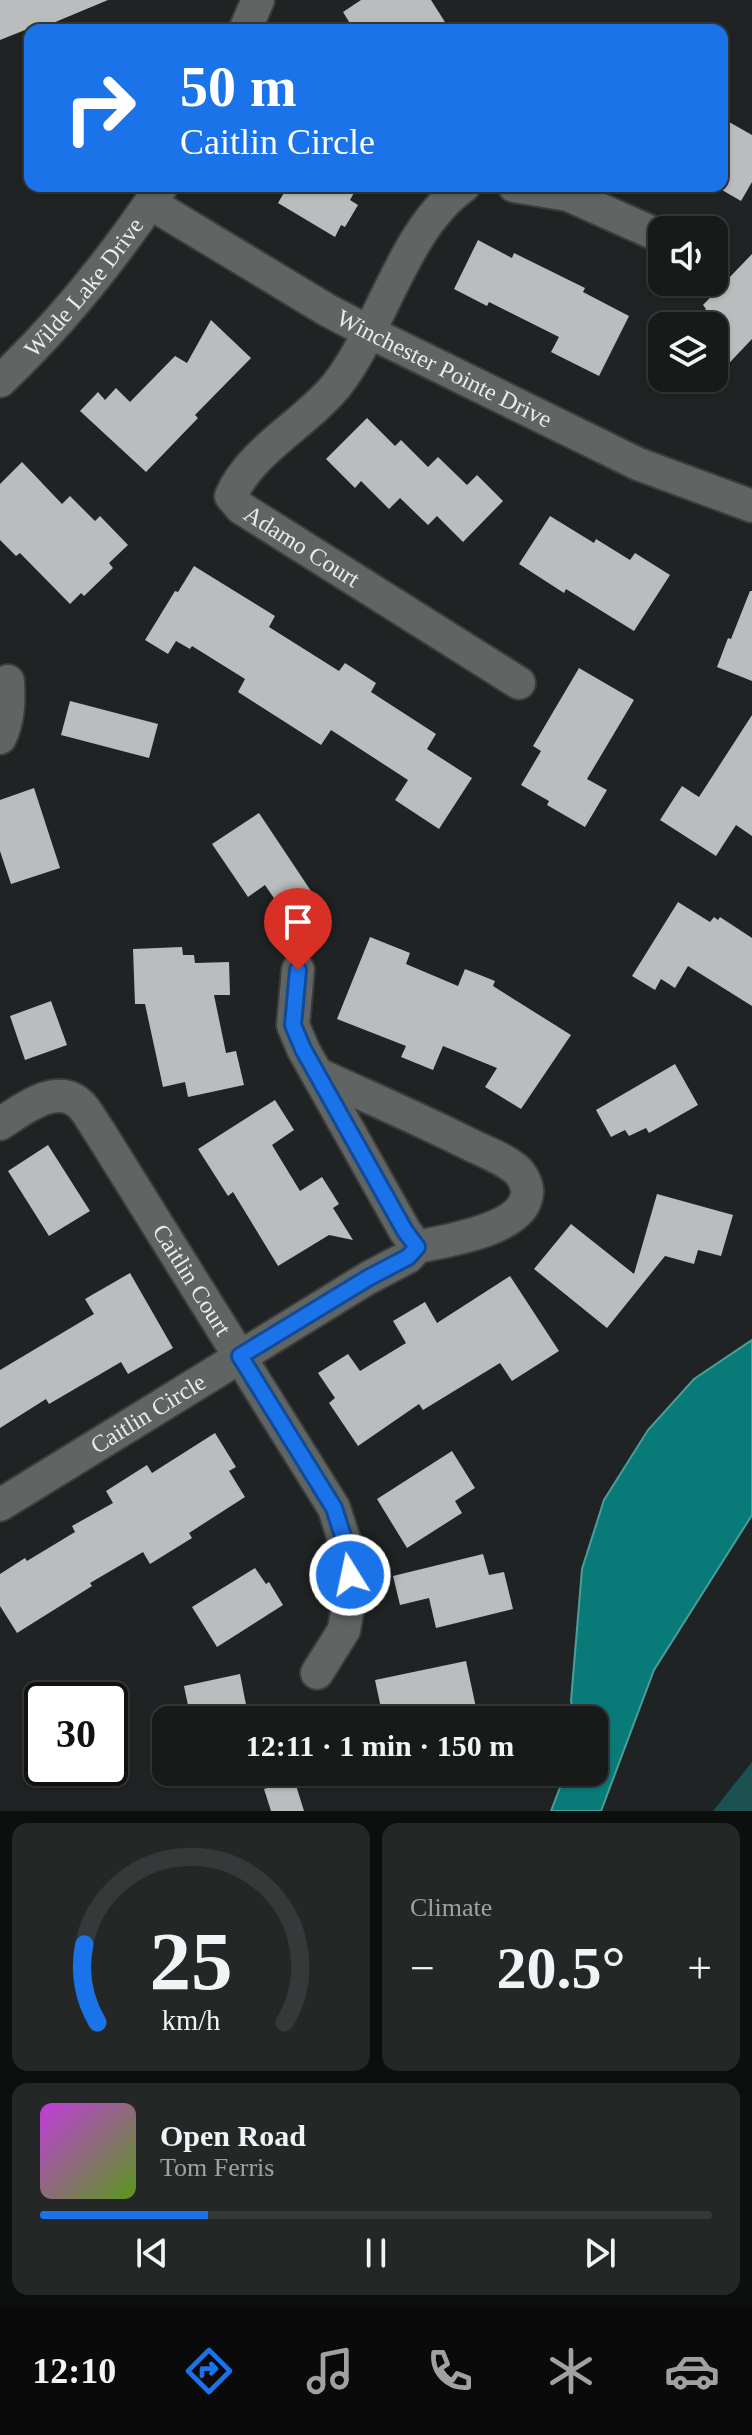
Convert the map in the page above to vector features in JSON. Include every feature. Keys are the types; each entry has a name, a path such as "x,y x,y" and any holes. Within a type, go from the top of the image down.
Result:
{"street":[{"path":"248,24 258,0"},
{"path":"369,332 428,222 456,192"},
{"path":"550,192 568,195 648,231"},
{"name":"Winchester Pointe Drive","path":"156,194 327,310 369,332 638,464 752,506"},
{"name":"Wilde Lake Drive","path":"0,381 31,352 89,287 156,194"},
{"name":"Adamo Court","path":"369,332 337,385 246,470 231,496 241,508 519,683"},
{"path":"0,738 9,704 8,681"},
{"path":"298,970 293,1025 303,1049 405,1231 417,1247"},
{"name":"Caitlin Circle","path":"0,1505 368,1278 408,1257 417,1247 462,1238 506,1222 525,1206 528,1190 520,1173 501,1160 318,1074"},
{"name":"Caitlin Court","path":"0,1124 52,1095 66,1095 80,1104 334,1508 349,1555 350,1594 344,1630 317,1673"}],"shaded area":[{"path":"752,1340 752,1515 654,1670 601,1811 551,1811 561,1786 608,1786 608,1706 572,1706 571,1701 582,1569 604,1500 648,1430 694,1379"},
{"path":"752,1762 752,1811 713,1811"}],"building":[{"path":"0,0 108,0 53,24 24,24 24,30 0,40"},
{"path":"361,0 431,0 446,24 350,24 343,12"},
{"path":"728,121 752,135 752,182 741,201 725,192 728,192"},
{"path":"284,192 355,192 350,200 358,205 335,237 278,203"},
{"path":"478,240 512,258 514,253 585,288 583,292 629,316 599,376 551,352 559,337 489,302 487,306 454,289"},
{"path":"752,254 752,339 728,364 728,312 703,312 706,309 703,305 712,296 728,296 728,279"},
{"path":"211,320 251,358 195,415 198,418 146,472 80,411 98,392 105,400 116,388 130,402 175,356 187,363"},
{"path":"367,418 395,446 401,440 428,467 438,457 467,485 477,475 503,501 463,542 437,516 428,525 400,498 389,509 361,481 355,488 326,459"},
{"path":"22,462 62,504 70,496 95,521 100,516 128,545 109,563 113,568 84,596 81,593 70,604 20,553 16,556 0,540 0,484"},
{"path":"550,516 594,543 596,539 630,560 635,553 670,575 634,631 566,589 564,593 519,564"},
{"path":"194,566 275,616 269,627 339,671 345,663 376,683 371,692 436,734 427,749 472,778 439,829 395,800 408,780 331,730 321,745 238,692 245,679 192,646 190,649 176,641 168,654 145,640"},
{"path":"752,591 752,681 717,667"},
{"path":"579,668 634,700 587,779 607,790 585,827 547,805 549,801 521,785 541,751 533,746"},
{"path":"70,701 158,724 149,758 61,735"},
{"path":"752,715 752,836 736,825 716,856 660,820 682,786 699,797"},
{"path":"34,788 60,868 11,884 0,851 0,800"},
{"path":"259,813 311,891 282,910 265,885 248,897 212,844"},
{"path":"678,902 710,922 714,917 718,920 720,917 752,938 752,1006 688,966 675,988 661,979 655,990 632,976"},
{"path":"370,937 410,953 406,964 458,986 465,969 495,981 493,986 571,1035 521,1109 485,1087 497,1068 443,1046 433,1070 401,1057 406,1046 337,1019"},
{"path":"182,947 183,955 194,955 195,963 229,962 230,995 214,995 226,1053 236,1051 244,1085 188,1097 185,1082 163,1087 145,1004 135,1004 133,949"},
{"path":"51,1001 67,1045 25,1060 10,1016"},
{"path":"675,1064 698,1105 649,1133 646,1128 629,1136 625,1130 611,1137 596,1110"},
{"path":"275,1100 294,1130 272,1145 300,1191 322,1177 339,1204 333,1208 353,1240 329,1235 278,1266 233,1192 228,1196 198,1149"},
{"path":"48,1145 90,1211 49,1236 8,1171"},
{"path":"657,1194 733,1215 721,1256 698,1250 694,1264 665,1256 607,1328 534,1269 571,1224 634,1274"},
{"path":"130,1273 173,1348 128,1374 121,1362 49,1404 46,1399 0,1428 0,1370 94,1314 85,1299"},
{"path":"510,1276 559,1351 512,1381 500,1363 423,1410 419,1404 358,1446 329,1403 335,1398 318,1373 348,1354 360,1371 406,1343 393,1321 425,1302 437,1323"},
{"path":"215,1433 236,1467 229,1471 245,1497 189,1533 192,1538 150,1564 143,1552 90,1583 92,1586 17,1633 0,1606 0,1574 75,1532 72,1526 113,1503 106,1491 147,1465 152,1473"},
{"path":"452,1451 475,1488 455,1501 462,1513 407,1548 377,1499"},
{"path":"483,1554 489,1575 504,1572 513,1609 436,1628 429,1598 400,1605 393,1576"},
{"path":"255,1568 266,1584 269,1582 283,1605 217,1647 192,1607"},
{"path":"466,1661 476,1706 381,1706 375,1680"},
{"path":"240,1674 246,1706 188,1706 184,1686"},
{"path":"296,1786 304,1811 271,1811 264,1789"}],"route":[{"path":"298,970 293,1025 303,1049 405,1231 417,1247 408,1257 240,1356 334,1508 349,1555 350,1575"}]}
